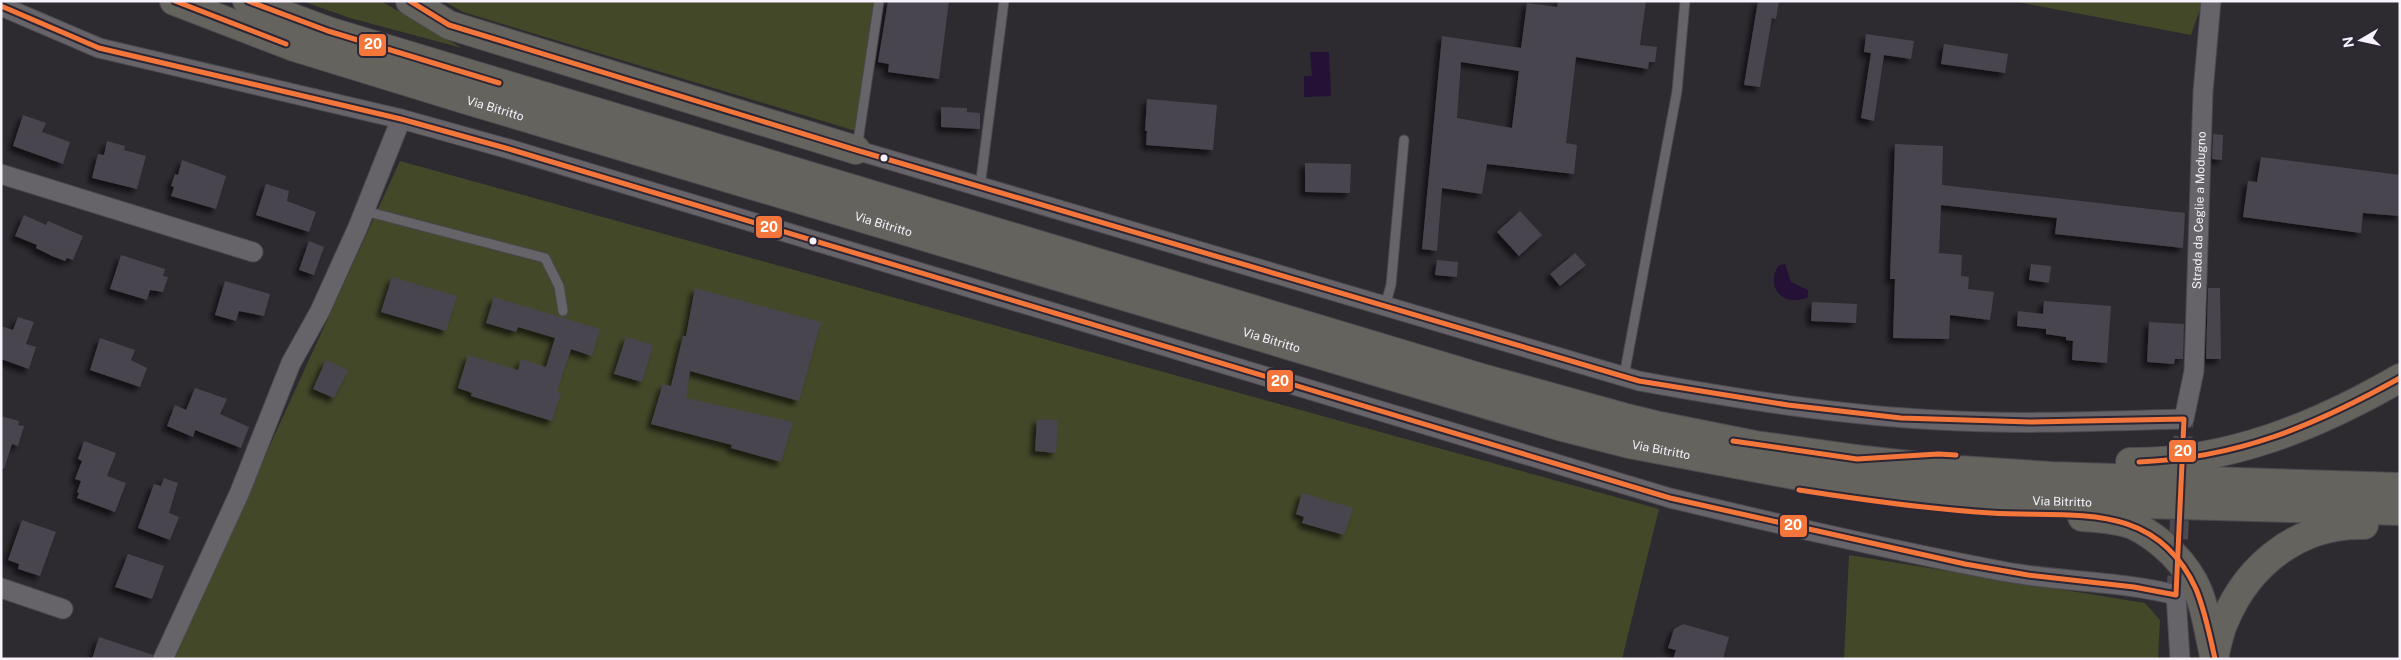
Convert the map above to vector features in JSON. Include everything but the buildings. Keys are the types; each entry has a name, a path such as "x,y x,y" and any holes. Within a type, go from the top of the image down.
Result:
{"highway":[{"name":"Via Bitritto","path":"174,1 294,47 470,101 1562,427 1629,444 1799,476 1950,496 2032,501 2400,511"},
{"name":"Via Bitritto","path":"247,1 328,31 1564,401 1623,417 1755,445 1944,469 2051,476 2400,487"},
{"path":"292,1 321,12 420,58"},
{"path":"410,1 449,24 856,150"},
{"path":"1857,459 1938,454 2150,462 2194,456 2249,445 2285,435 2352,405 2400,378"},
{"path":"1702,459 1796,489 1846,498 1991,514 2088,517 2134,526 2173,554 2186,571 2198,591 2214,658"},
{"path":"2214,658 2224,621 2240,589 2262,564 2283,547 2305,535 2332,526 2400,526"}],"street":[{"name":"Strada da Ceglie a Modugno","path":"1624,376 1639,381 1766,404 1938,420 2040,422 2184,419 2194,371 2203,92 2211,1"},
{"path":"1,6 99,48 401,120 508,149 1670,498 1860,544 2010,572 2146,587 2176,595 2180,659"},
{"path":"163,659 239,494 291,363 320,311 365,211 401,120"},
{"path":"856,150 1624,376"},
{"path":"1,174 253,252"},
{"path":"1,588 62,610"}],"lane":[{"path":"856,150 879,1"},
{"path":"980,187 1004,1"},
{"path":"1624,376 1677,91 1685,1"},
{"path":"1385,306 1391,285 1404,140"},
{"path":"365,211 545,258 559,286 563,312"}],"green space":[{"path":"302,1 381,1 462,48 350,18"},
{"path":"444,1 879,1 859,132 463,12"},
{"path":"2013,1 2203,1 2191,35"},
{"path":"400,161 1659,509 1622,659 172,659"},
{"path":"1849,555 2145,603 2160,620 2158,659 1844,659"}],"shaded area":[{"path":"1310,52 1329,52 1331,96 1304,97 1304,76 1312,76"},
{"path":"1785,264 1791,282 1808,290 1808,297 1792,300 1785,298 1776,289 1774,282 1775,274 1778,266"}],"tunnel":[{"path":"2176,595 2184,419"}],"transit line":[{"name":"20","path":"175,1 286,44"},
{"name":"20","path":"248,1 328,31 499,83"},
{"name":"20","path":"1,6 99,48 401,119 509,149 1670,498 1965,564 2028,575 2134,587 2176,595 2184,419 2030,422 1901,418 1788,405 1639,381 856,150 449,25 410,1"},
{"name":"20","path":"2139,462 2209,454 2274,436 2306,425 2337,411 2400,378"},
{"name":"20","path":"1733,441 1857,459 1938,454 1956,455"},
{"name":"20","path":"1799,490 1943,509 1991,513 2081,516 2108,519 2134,527 2158,540 2179,560 2199,597 2215,659"}]}
